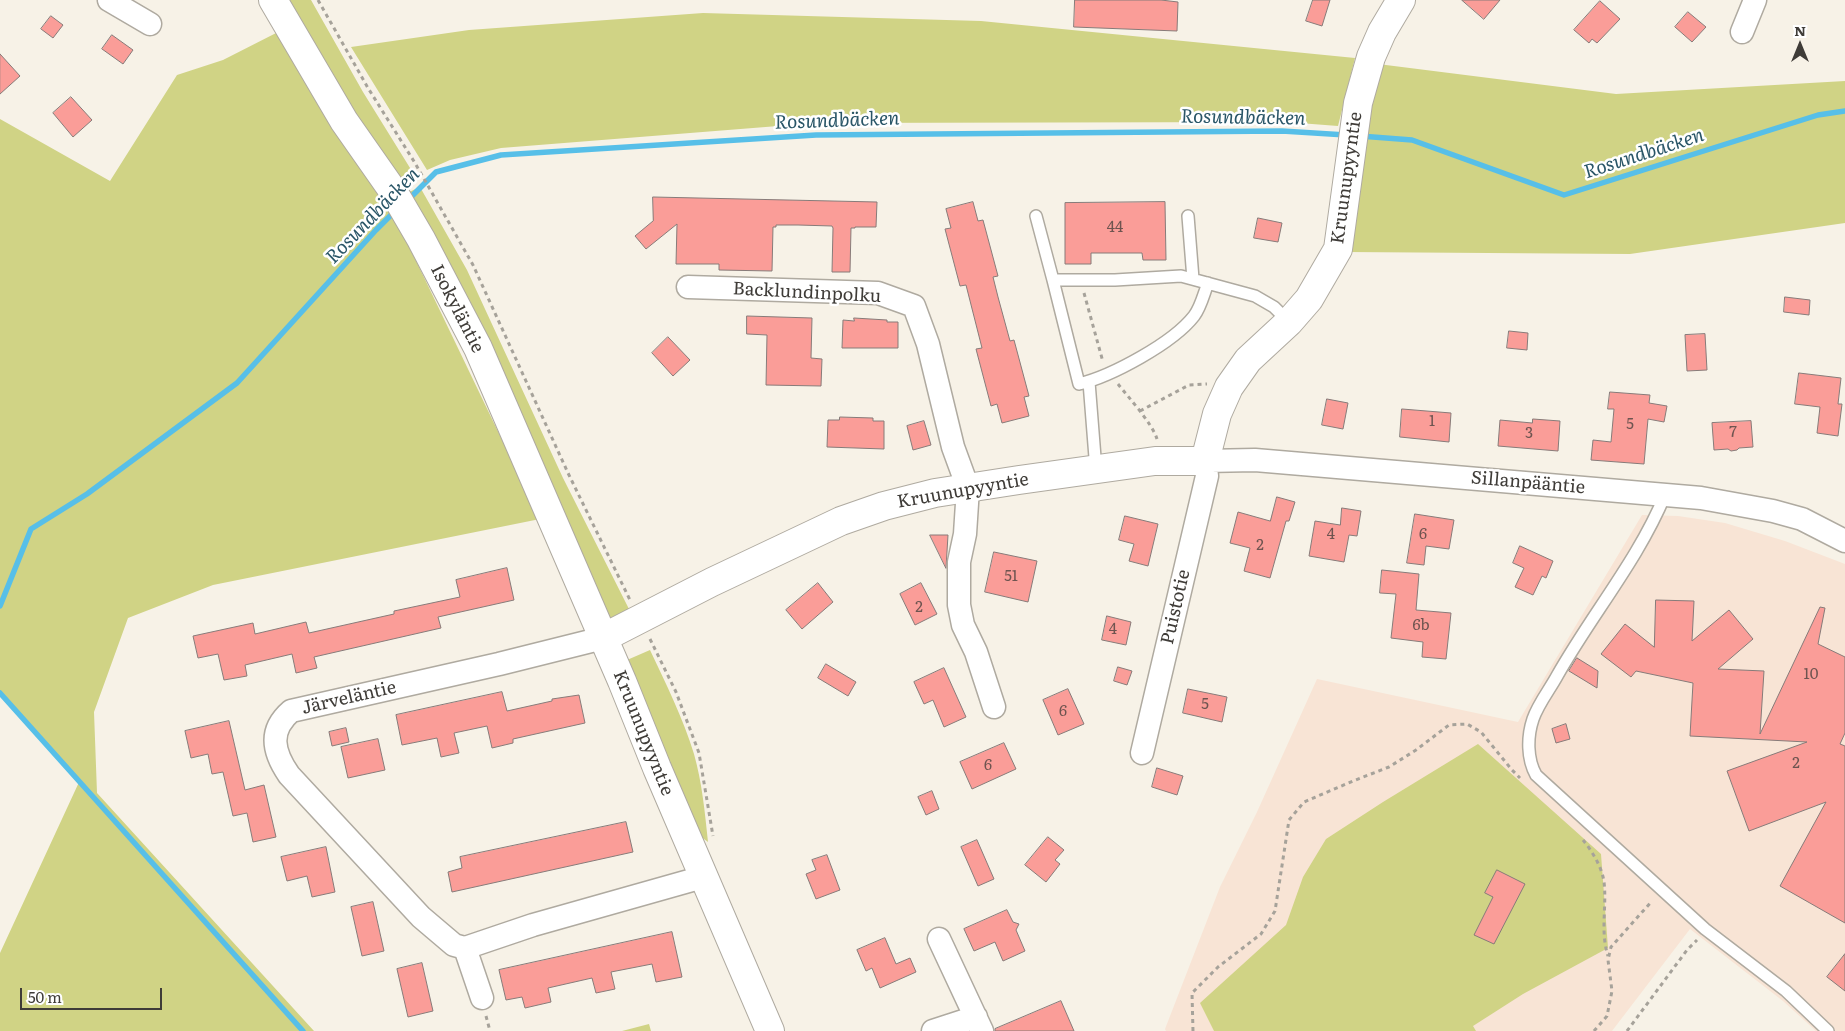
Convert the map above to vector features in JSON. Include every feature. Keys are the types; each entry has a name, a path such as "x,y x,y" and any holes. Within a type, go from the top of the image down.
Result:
{"street":[{"path":"110,0 150,24"},
{"name":"Isokyläntie","path":"273,0 344,120 393,191 421,239 482,357 603,638"},
{"name":"Kruunupyyntie","path":"770,1031 603,638 650,633 712,582 841,521 884,506 935,493 1155,461 1205,461 1217,414 1229,387 1248,360 1289,322 1308,299 1338,249 1355,118 1371,57 1382,32 1401,0"},
{"path":"1742,32 1755,0"},
{"name":"Backlundinpolku","path":"688,287 878,292 914,306 928,344 953,447 968,488"},
{"name":"Sillanpääntie","path":"1205,461 1255,460 1701,498 1773,511 1802,519 1845,541"},
{"name":"Puistotie","path":"1142,753 1207,476 1205,461"},
{"path":"968,488 965,534 959,562 959,605 963,625 976,652 994,707"},
{"name":"Järveläntie","path":"465,948 454,945 421,917 289,775 278,760 276,750 277,729 283,719 291,712 304,707 499,664 603,638"},
{"path":"482,998 465,948 533,925 703,877"},
{"path":"933,1031 979,1024 940,939"}],"lane":[{"path":"1036,216 1079,384 1096,380 1136,360 1180,331 1195,314 1208,283"},
{"path":"1188,216 1193,279"},
{"path":"1053,280 1115,280 1181,276 1255,296 1274,307 1289,322"},
{"path":"1089,382 1096,470"},
{"path":"1665,495 1655,521 1565,662 1533,719 1529,741 1530,763 1536,775 1598,834 1707,931 1786,992 1828,1031"}],"path":[{"path":"318,0 473,265 564,464 650,633 676,692 699,753 714,844"},
{"path":"1140,411 1189,385 1202,383 1229,387"},
{"path":"1193,1031 1192,993 1218,967 1261,934 1275,911 1289,820 1304,802 1389,767 1416,750 1449,725 1467,724 1482,732 1512,770 1525,782"},
{"path":"1581,838 1591,850 1604,880 1603,934 1608,956 1612,992 1607,1016 1594,1031"},
{"path":"1608,956 1611,947 1662,890"},
{"path":"1627,1031 1687,950 1707,931"}],"shaded area":[{"path":"1642,515 1678,516 1725,523 1785,541 1845,564 1845,1031 1816,1031 1783,1001 1690,929 1612,1031 1166,1031 1165,1029 1220,887 1257,812 1317,679 1518,722"}],"green space":[{"path":"283,0 311,0 363,92 415,176 394,185"},
{"path":"703,13 981,21 1355,58 1338,126 1286,122 816,123 501,148 450,160 427,170 351,47 469,30"},
{"path":"282,30 396,219 540,519 213,585 128,618 94,712 97,793 314,1031 0,1031 0,953 80,780 0,693 0,119 110,181 177,75 223,60"},
{"path":"1378,64 1616,94 1845,81 1845,223 1630,254 1346,252"},
{"path":"420,187 467,270 563,478 631,613 608,624 400,196"},
{"path":"650,650 679,714 694,754 701,787 708,842 700,836 627,660"},
{"path":"1478,744 1601,854 1608,948 1523,994 1473,1026 1476,1031 1214,1031 1200,1003 1286,925 1303,877 1326,839"},
{"path":"649,1024 651,1031 622,1031"}],"building":[{"path":"1075,0 1161,0 1178,2 1177,31 1074,27"},
{"path":"1313,0 1330,0 1322,26 1306,21"},
{"path":"1462,0 1500,0 1484,19"},
{"path":"1600,1 1620,19 1597,43 1592,39 1589,43 1574,30"},
{"path":"1688,12 1706,27 1692,42 1675,27"},
{"path":"51,16 63,25 53,38 41,29"},
{"path":"112,35 133,50 123,64 102,49"},
{"path":"0,54 20,76 0,94"},
{"path":"71,97 92,120 73,137 53,113"},
{"path":"653,197 877,202 876,227 851,228 850,272 832,272 832,226 798,225 776,225 776,227 773,227 772,271 719,270 719,264 676,264 677,224 646,249 635,236 653,221"},
{"path":"973,202 978,221 983,220 998,276 993,277 998,297 1010,341 1014,340 1029,396 1024,397 1029,416 1002,423 997,404 991,406 976,349 982,348 966,285 960,286 945,229 951,228 946,209"},
{"path":"1165,202 1166,260 1143,260 1142,253 1091,253 1091,264 1065,264 1065,203"},
{"path":"1258,218 1282,223 1278,242 1254,238"},
{"path":"1785,297 1810,300 1809,315 1784,312"},
{"path":"747,316 812,318 811,358 822,359 821,386 766,385 767,335 747,334"},
{"path":"854,318 898,322 898,348 842,348 843,320 854,321"},
{"path":"1509,331 1528,333 1527,350 1507,348"},
{"path":"1705,334 1707,370 1687,371 1685,335"},
{"path":"668,337 690,360 673,376 652,353"},
{"path":"1799,373 1841,378 1838,404 1842,404 1838,436 1817,433 1820,407 1795,404"},
{"path":"1610,392 1650,395 1649,403 1667,406 1664,422 1648,419 1644,464 1591,460 1593,440 1611,442 1614,409 1608,409"},
{"path":"1327,399 1348,403 1343,429 1322,425"},
{"path":"1402,409 1451,413 1449,442 1400,437"},
{"path":"840,417 873,418 873,421 884,421 884,449 827,447 828,420 839,420"},
{"path":"1533,419 1560,421 1558,451 1498,446 1500,420 1532,423"},
{"path":"924,421 931,445 913,450 907,426"},
{"path":"1751,421 1753,447 1739,448 1731,451 1728,449 1714,450 1712,423"},
{"path":"1277,497 1295,502 1289,521 1286,521 1270,578 1244,571 1250,548 1230,543 1238,512 1270,521"},
{"path":"1342,508 1361,511 1357,536 1349,535 1344,562 1309,556 1315,521 1340,525"},
{"path":"1415,514 1454,520 1449,549 1426,546 1424,565 1407,563"},
{"path":"1125,516 1158,524 1148,566 1129,561 1134,544 1119,540"},
{"path":"930,535 948,535 946,568"},
{"path":"1520,546 1553,561 1546,578 1542,576 1533,595 1515,587 1524,568 1513,563"},
{"path":"994,552 1037,561 1028,602 985,592"},
{"path":"507,568 514,600 438,617 441,628 314,657 317,668 296,673 292,654 245,665 247,676 224,680 218,654 198,658 193,636 253,623 255,634 306,622 309,633 394,614 394,611 460,597 456,580"},
{"path":"1382,570 1419,574 1416,610 1451,613 1446,659 1422,657 1423,642 1391,638 1396,594 1380,593"},
{"path":"818,583 833,602 802,629 786,610"},
{"path":"921,583 937,614 915,625 900,594"},
{"path":"1656,600 1694,601 1692,641 1729,610 1753,639 1718,669 1764,671 1760,734 1820,607 1825,608 1818,644 1845,657 1845,733 1840,744 1845,746 1845,923 1780,886 1826,802 1749,831 1727,771 1807,742 1690,736 1693,683 1636,671 1631,677 1601,654 1625,624 1654,647"},
{"path":"1107,616 1131,622 1126,645 1102,640"},
{"path":"1577,658 1598,671 1597,688 1569,671"},
{"path":"826,664 856,682 848,696 818,678"},
{"path":"1118,667 1132,671 1127,685 1114,681"},
{"path":"944,668 966,717 944,727 933,700 924,704 914,682"},
{"path":"1068,689 1084,724 1058,735 1043,700"},
{"path":"1188,689 1227,697 1222,722 1183,713"},
{"path":"502,692 507,711 552,701 552,699 579,695 585,723 513,739 513,743 492,748 487,726 454,733 459,753 441,757 437,738 402,745 396,715"},
{"path":"229,721 245,790 264,785 276,837 253,842 247,813 233,816 223,772 212,774 208,754 191,758 185,731"},
{"path":"1566,724 1570,739 1556,743 1552,729"},
{"path":"346,728 349,742 332,746 329,732"},
{"path":"378,739 385,770 348,778 341,747"},
{"path":"1004,743 1016,769 972,789 960,762"},
{"path":"1157,768 1183,776 1177,795 1152,787"},
{"path":"932,791 939,809 926,815 918,797"},
{"path":"626,822 633,852 452,892 448,872 462,868 460,857"},
{"path":"1048,837 1064,850 1055,860 1060,864 1046,882 1025,865"},
{"path":"977,840 994,879 978,886 961,847"},
{"path":"326,847 335,892 312,897 307,876 287,881 281,857"},
{"path":"827,855 840,890 816,899 806,874 816,870 812,860"},
{"path":"1497,870 1525,884 1494,944 1474,935 1493,897 1485,893"},
{"path":"373,902 384,951 362,956 351,907"},
{"path":"1007,910 1013,922 1019,924 1016,930 1025,951 1003,961 995,942 974,951 964,929"},
{"path":"672,932 682,977 656,982 652,964 611,972 615,989 596,993 592,978 548,988 551,1002 525,1008 522,997 506,1000 499,970"},
{"path":"885,938 896,964 910,958 916,972 880,988 872,968 866,971 857,950"},
{"path":"1845,954 1845,991 1827,977"},
{"path":"422,963 433,1011 408,1017 397,969"},
{"path":"1061,1001 1074,1031 995,1031 995,1029"}],"waterway":[{"name":"Rosundbäcken","path":"1360,136 1412,140 1564,195 1818,115 1845,111"},
{"name":"Rosundbäcken","path":"407,201 436,172 501,155 816,135 1282,131 1346,135"},
{"name":"Rosundbäcken","path":"0,606 31,529 87,494 237,383 396,210"},
{"path":"0,693 303,1031"}]}
